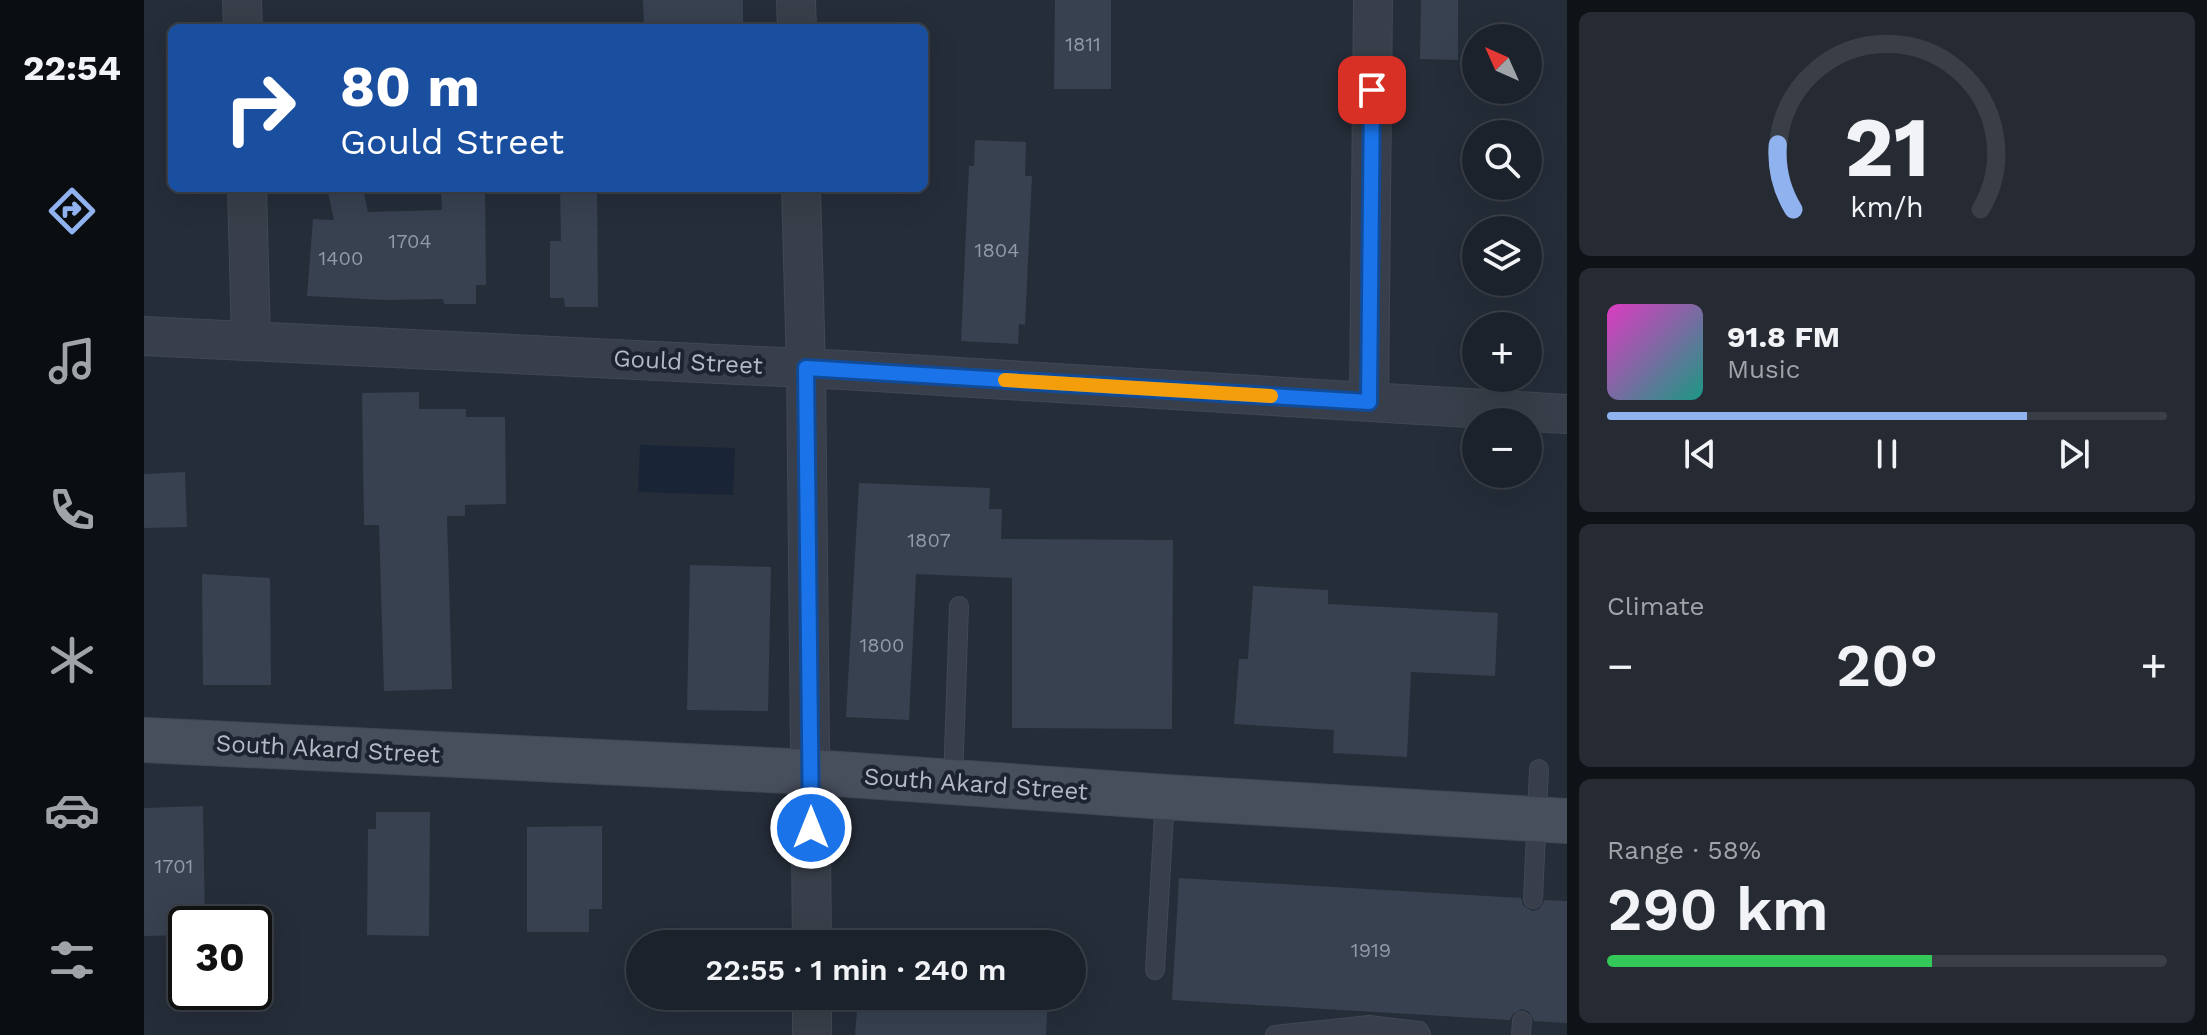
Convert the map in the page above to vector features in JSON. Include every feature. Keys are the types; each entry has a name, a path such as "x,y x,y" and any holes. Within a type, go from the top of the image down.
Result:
{"main road":[{"name":"South Akard Street","path":"144,740 810,772 1552,820"}],"street":[{"path":"242,0 243,24"},
{"path":"796,0 797,24"},
{"path":"1369,402 1373,0"},
{"path":"247,192 251,340"},
{"path":"801,192 812,930"},
{"name":"Gould Street","path":"144,336 806,368 1567,414"},
{"path":"812,1010 812,1035"}],"lane":[{"path":"953,782 959,606"},
{"path":"1533,899 1533,866 1552,820 1539,769"},
{"path":"1155,970 1165,797"},
{"path":"1275,1035 1369,1025 1419,1031 1421,1035"}],"water":[{"path":"640,445 735,448 733,495 638,492"}],"building":[{"path":"643,0 743,0 743,24 644,24"},
{"path":"1055,0 1111,0 1111,89 1054,89"},
{"path":"1421,0 1458,0 1458,60 1420,59"},
{"path":"975,140 1026,142 1025,176 1032,176 1025,325 1019,324 1018,344 961,341 969,166 974,166"},
{"path":"328,192 364,192 368,212 442,210 441,192 485,192 486,285 476,285 476,304 444,304 443,299 307,296 313,219 334,220"},
{"path":"560,192 597,192 598,307 565,307 564,298 550,298 550,241 561,241"},
{"path":"419,392 419,409 466,409 466,417 505,417 506,504 465,505 465,516 447,516 452,689 384,691 379,525 364,525 362,393"},
{"path":"185,472 187,527 144,528 144,474"},
{"path":"859,483 990,488 989,509 1002,509 1001,539 1173,540 1172,729 1012,728 1012,578 916,574 909,720 846,717"},
{"path":"690,565 771,567 768,711 687,710"},
{"path":"202,574 270,578 271,685 203,685"},
{"path":"1253,586 1328,590 1328,604 1498,613 1495,676 1411,672 1407,757 1333,753 1334,730 1234,724 1239,659 1248,659"},
{"path":"203,806 205,906 168,906 168,935 144,936 144,808"},
{"path":"376,812 430,812 429,936 367,935 368,829 376,829"},
{"path":"602,826 602,909 589,909 589,932 527,932 527,827"},
{"path":"1179,878 1521,898 1523,905 1532,911 1539,909 1545,900 1567,901 1567,1023 1534,1021 1529,1012 1522,1009 1510,1020 1172,1000"},
{"path":"857,1010 1047,1010 1046,1035 855,1035"}],"slow traffic":[{"path":"1005,380 1271,396"}],"route":[{"path":"811,828 806,368 1369,402 1372,90"}]}
